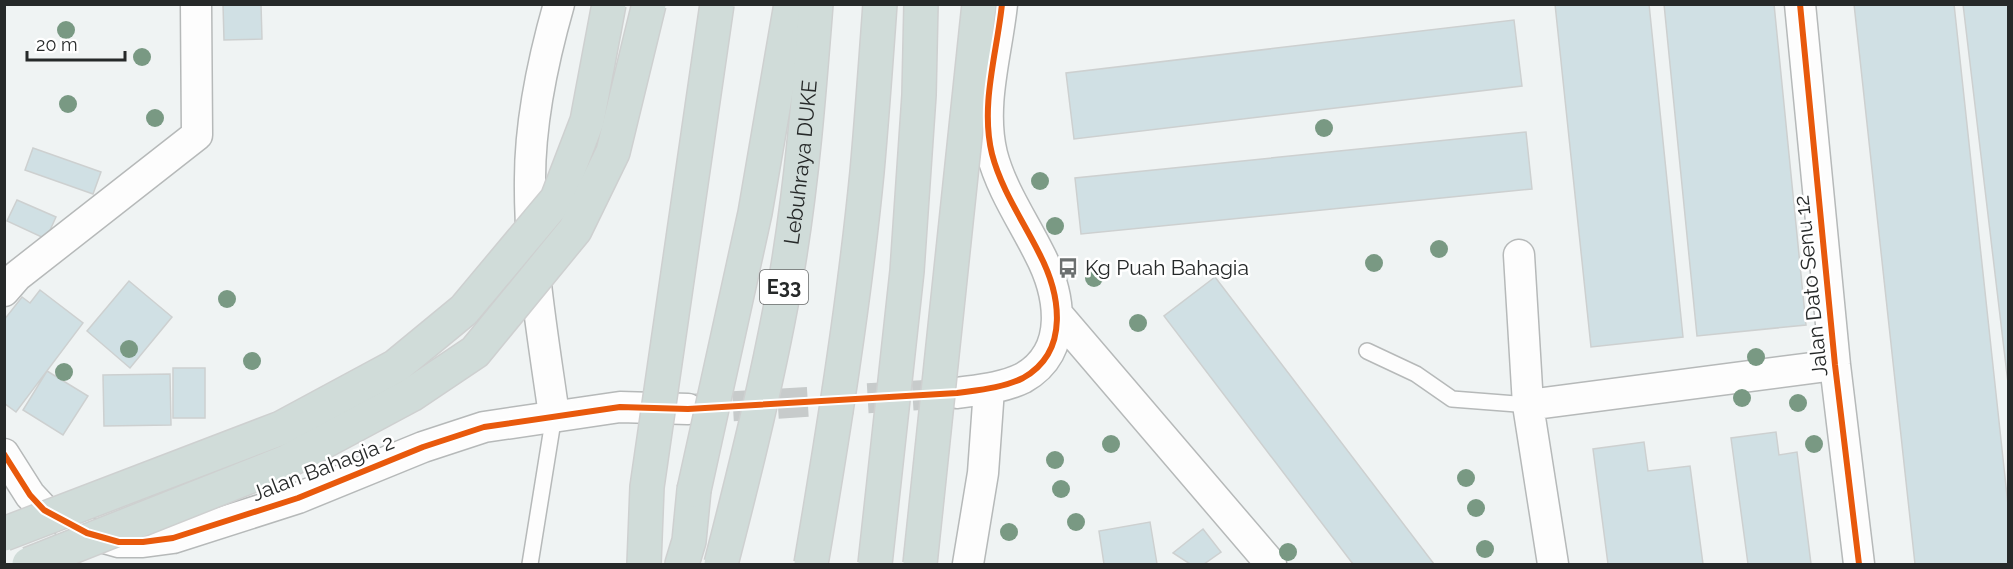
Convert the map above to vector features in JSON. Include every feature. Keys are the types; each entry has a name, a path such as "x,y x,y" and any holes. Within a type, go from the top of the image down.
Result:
{"highway":[{"path":"4,534 281,428 396,366 464,310 557,199 587,121 609,4"},
{"path":"29,564 286,462 411,395 475,352 575,230 613,152 649,4"},
{"path":"644,564 646,487 717,4"},
{"path":"682,564 689,541 694,490 755,213 791,4"},
{"name":"Lebuhraya DUKE","path":"721,564 760,411 788,270 806,127 816,4"},
{"path":"811,564 835,421 852,298 867,173 880,4"},
{"path":"875,564 907,271 919,95 921,4"},
{"path":"920,564 1003,5"}],"street":[{"path":"4,291 17,276 197,135 196,4"},
{"path":"554,415 533,259 530,178 534,127 544,66 559,4"},
{"name":"Jalan Dato Senu 12","path":"1800,4 1835,365 1858,564"},
{"path":"957,393 989,389 1023,378 1044,360 1056,339 1058,315 1048,272 1004,187 992,154 988,101 1003,5"},
{"path":"1519,255 1528,405 1553,564"},
{"path":"1058,315 1271,564"},
{"path":"1528,405 1835,365"},
{"path":"968,564 983,473 989,389"},
{"name":"Jalan Bahagia 2","path":"4,454 30,495 44,510 87,533 119,542 143,542 183,535 298,498 423,447 483,427 554,415 620,408 688,409"}],"lane":[{"path":"1366,351 1416,374 1452,399 1528,405"},
{"path":"530,564 554,415"}],"building":[{"path":"223,4 261,4 262,39 224,40"},
{"path":"1555,4 1649,4 1683,337 1591,347"},
{"path":"1664,4 1774,4 1806,325 1697,336"},
{"path":"1854,4 1954,4 2008,505 2008,564 1915,564"},
{"path":"1963,4 2008,4 2008,383"},
{"path":"1514,20 1522,86 1074,139 1066,73"},
{"path":"1526,132 1532,189 1081,234 1075,178"},
{"path":"33,148 101,172 93,194 25,170"},
{"path":"17,200 56,217 46,239 7,221"},
{"path":"1215,277 1434,564 1353,564 1164,316"},
{"path":"129,281 172,317 130,368 87,331"},
{"path":"40,290 83,323 16,412 4,403 4,320 22,297 30,303"},
{"path":"173,368 205,368 205,418 173,418"},
{"path":"47,371 88,396 63,435 23,410"},
{"path":"170,374 171,425 104,426 103,375"},
{"path":"1776,432 1779,455 1797,452 1811,564 1748,564 1731,438"},
{"path":"1644,442 1648,471 1690,466 1703,564 1608,564 1593,449"},
{"path":"1150,522 1157,564 1104,564 1099,531"},
{"path":"1203,529 1221,552 1204,564 1190,564 1173,553"}],"tunnel":[{"path":"688,409 957,393"}],"cycle path":[{"path":"4,454 30,495 44,510 87,533 119,542 143,542 173,538 298,498 423,447 484,427 620,407 688,409 957,393 982,390 1023,378 1038,367 1049,353 1055,337 1057,320 1056,303 1046,269 1001,180 992,154 988,117 989,98 1002,4"},
{"path":"1800,4 1835,365 1859,564"}],"place":[{"name":"Kg Puah Bahagia","path":"1068,268"}]}
